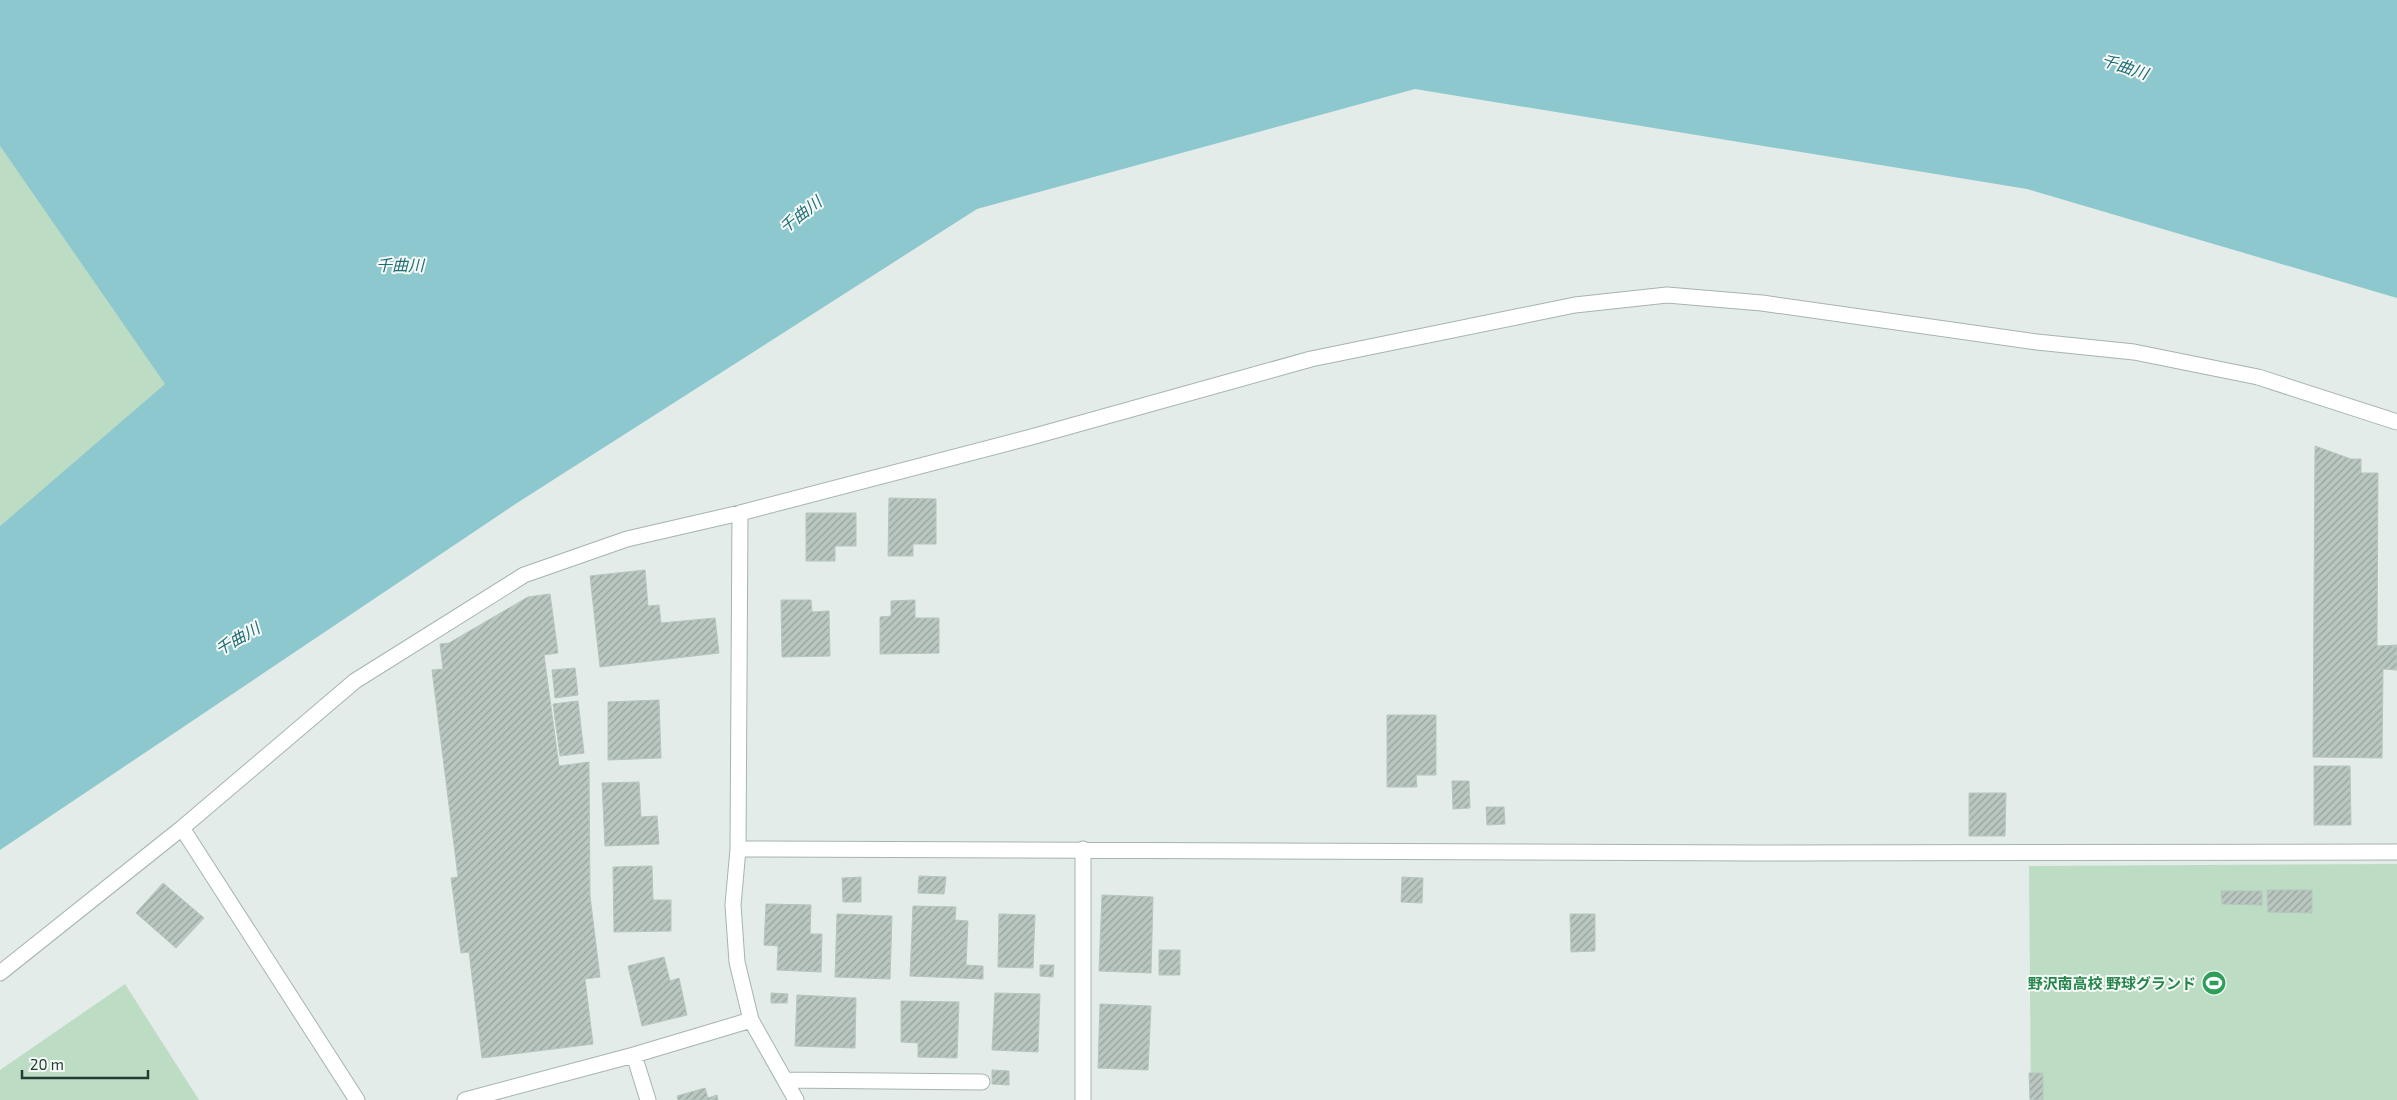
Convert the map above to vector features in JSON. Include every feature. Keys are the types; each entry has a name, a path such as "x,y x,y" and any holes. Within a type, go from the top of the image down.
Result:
{"street":[{"path":"0,972 182,828 355,681 524,575 627,538 740,513 1035,436 1311,359 1575,305 1667,295 1762,303 2037,342 2134,352 2258,377 2397,422"},
{"path":"740,513 738,849 733,905 737,962 751,1020 796,1100"},
{"path":"182,828 357,1100"},
{"path":"738,849 1734,853 2397,852"},
{"path":"1083,849 1083,1100"},
{"path":"465,1100 634,1055 751,1020"},
{"path":"634,1055 648,1100"},
{"path":"786,1080 982,1082"}],"green space":[{"path":"0,146 166,384 0,526"},
{"name":"野沢南高校 野球グランド","path":"2397,864 2397,1100 2031,1100 2029,866"},
{"path":"125,984 199,1100 0,1100 0,1070"}],"water":[{"name":"千曲川","path":"0,0 2397,0 2397,298 2027,189 1415,89 977,209 517,503 0,850 0,526 165,384 0,146"}],"building":[{"path":"2315,446 2351,459 2361,459 2361,473 2378,473 2377,646 2397,645 2397,670 2383,669 2382,758 2313,757"},
{"path":"889,498 936,499 936,544 913,544 913,556 888,556"},
{"path":"806,513 856,513 856,546 835,546 835,561 806,561"},
{"path":"645,570 648,606 659,605 661,623 715,618 719,653 600,667 590,576"},
{"path":"550,594 558,653 544,655 559,766 589,762 590,896 600,977 585,979 593,1044 482,1058 469,952 461,953 451,878 458,877 432,670 443,669 440,644 449,643 528,597"},
{"path":"781,600 811,600 812,612 829,611 830,656 782,657"},
{"path":"915,600 915,618 939,618 939,653 880,654 880,617 891,616 891,601"},
{"path":"575,668 578,695 555,698 552,670"},
{"path":"659,700 661,758 608,760 608,702"},
{"path":"578,701 584,753 560,756 553,704"},
{"path":"1387,715 1436,715 1436,775 1416,775 1417,787 1387,787"},
{"path":"2314,766 2350,766 2351,825 2314,825"},
{"path":"1452,781 1469,781 1470,808 1453,809"},
{"path":"639,782 641,817 657,816 659,844 605,846 602,783"},
{"path":"1969,793 2006,793 2005,836 1969,836"},
{"path":"1486,807 1504,807 1505,824 1487,825"},
{"path":"652,866 653,900 671,900 671,931 614,932 613,867"},
{"path":"919,876 946,877 944,894 918,893"},
{"path":"861,877 861,902 843,902 842,878"},
{"path":"1402,877 1423,878 1422,903 1401,902"},
{"path":"163,883 204,918 176,948 136,913"},
{"path":"2267,890 2312,890 2312,913 2268,912"},
{"path":"2221,891 2262,891 2262,905 2222,904"},
{"path":"1102,895 1153,897 1151,973 1099,971"},
{"path":"766,904 811,905 810,934 822,934 821,972 777,970 778,946 764,945"},
{"path":"913,906 956,907 955,920 968,921 966,965 983,966 983,979 910,976"},
{"path":"837,914 892,916 890,979 835,977"},
{"path":"999,914 1035,915 1033,968 998,967"},
{"path":"1570,914 1595,914 1595,951 1571,952"},
{"path":"1159,950 1180,950 1180,975 1159,975"},
{"path":"664,957 670,981 679,978 687,1015 642,1026 628,966"},
{"path":"1040,965 1054,965 1053,977 1040,976"},
{"path":"771,993 788,994 787,1003 771,1003"},
{"path":"995,993 1040,994 1038,1052 992,1050"},
{"path":"797,995 856,998 855,1048 795,1046"},
{"path":"901,1001 959,1002 957,1058 918,1057 918,1043 901,1042"},
{"path":"1100,1004 1151,1006 1148,1070 1098,1068"},
{"path":"992,1070 1009,1071 1009,1085 992,1084"},
{"path":"2029,1073 2043,1073 2043,1100 2030,1100"},
{"path":"705,1088 708,1098 717,1095 718,1100 678,1100 677,1096"}],"place":[{"name":"野沢南高校 野球グランド","path":"2214,983"}]}
